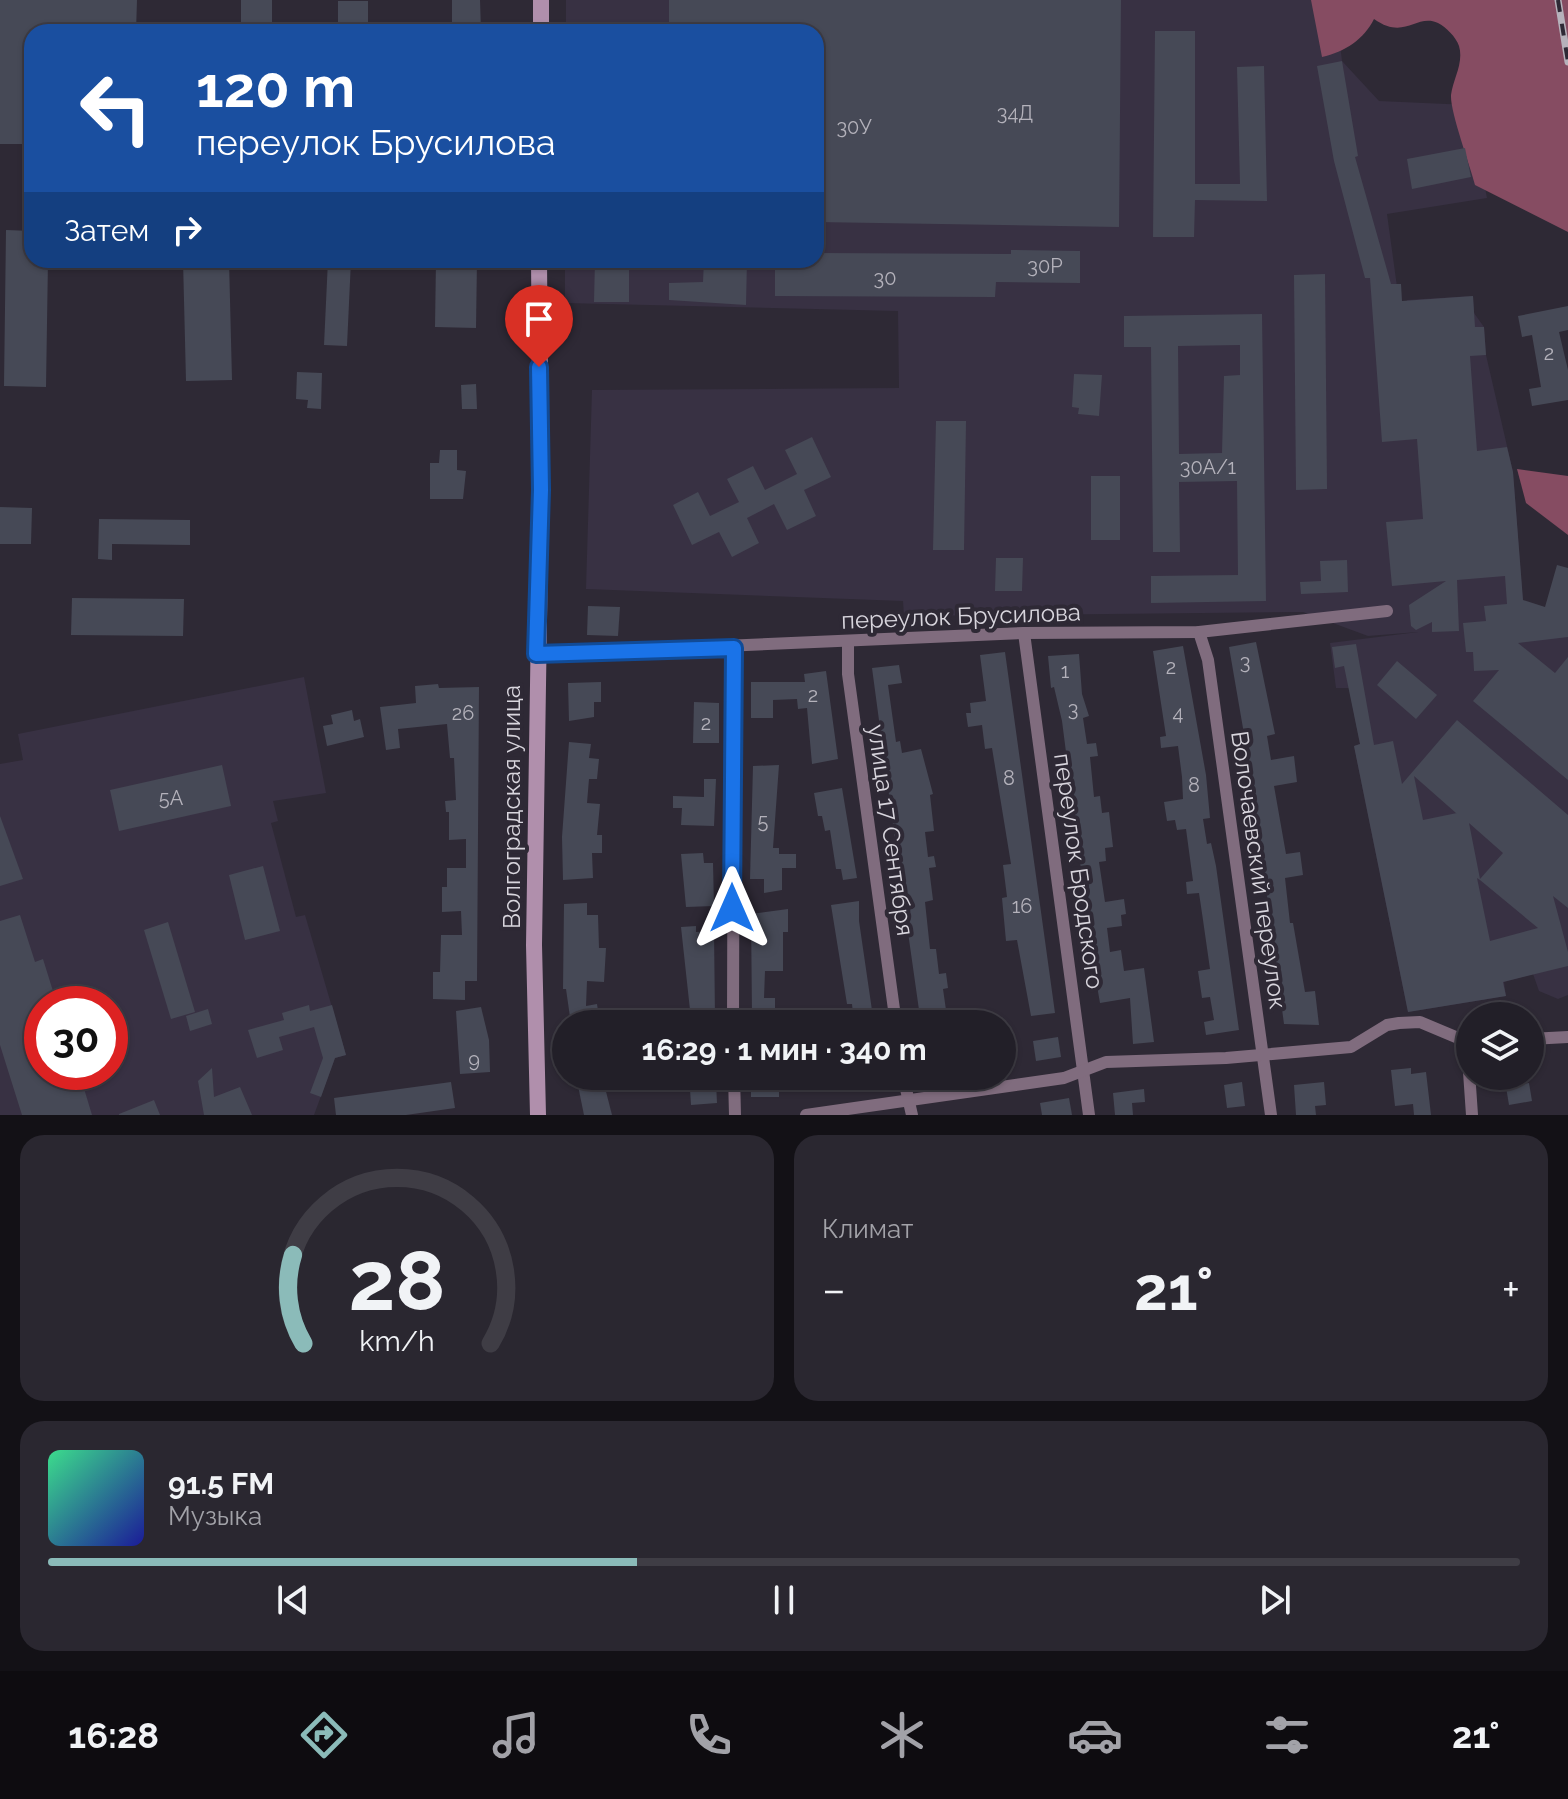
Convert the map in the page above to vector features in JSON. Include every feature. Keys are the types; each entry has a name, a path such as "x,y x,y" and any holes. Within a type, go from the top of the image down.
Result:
{"main road":[{"path":"541,0 541,24"},
{"name":"Волгоградская улица","path":"538,1115 534,945 536,654 541,490 539,268"}],"street":[{"name":"переулок Брусилова","path":"536,654 734,648 1024,633 1199,632 1387,611"},
{"name":"Волочаевский переулок","path":"1199,632 1208,660 1271,1115"},
{"name":"переулок Бродского","path":"1024,633 1081,1037 1082,1071 1089,1115"},
{"name":"улица 17 Сентября","path":"848,642 848,674 894,1010"},
{"path":"733,1010 734,648"},
{"path":"806,1115 911,1108 1064,1078 1106,1062 1263,1055 1351,1047 1387,1025 1399,1023 1420,1022 1456,1036"},
{"path":"1544,1038 1568,1037"},
{"path":"734,1090 735,1115"},
{"path":"1471,1090 1472,1115"}],"shaded area":[{"path":"566,0 1335,0 1342,61 1379,101 1469,105 1487,198 1387,214 1414,410 1407,300 1473,296 1474,313 1484,327 1486,355 1513,472 1523,603 1568,621 1568,995 1558,999 1539,991 1533,974 1504,982 1506,996 1408,1012 1354,746 1360,744 1349,688 1336,688 1330,643 1418,632 1368,636 1303,612 904,616 903,601 586,589 592,390 899,388 898,311 565,303 565,268 824,268 824,24 566,24"},
{"path":"1311,0 1568,0 1568,232 1475,185 1451,95 1460,52 1458,43 1447,30 1430,21 1394,28 1374,19 1353,44 1322,57"},
{"path":"1517,469 1568,476 1568,535 1526,503"},
{"path":"304,677 326,793 273,801 278,821 271,823 296,917 305,915 346,1055 335,1058 314,1115 0,1115 0,764 23,760 18,734"}],"building":[{"path":"0,0 137,0 136,24 24,24 24,144 0,144"},
{"path":"241,0 272,0 272,24 241,24"},
{"path":"452,0 480,0 481,24 452,24"},
{"path":"669,0 1121,0 1119,227 824,222 824,24 669,24"},
{"path":"338,1 368,1 368,24 338,24"},
{"path":"1155,31 1195,31 1195,184 1240,184 1237,67 1264,66 1267,201 1195,200 1194,237 1153,237"},
{"path":"1342,61 1358,156 1355,157 1391,284 1401,284 1402,301 1473,296 1475,327 1484,327 1486,355 1470,356 1477,451 1507,447 1513,472 1523,600 1545,607 1557,565 1568,568 1568,637 1518,643 1555,673 1568,657 1568,780 1473,701 1499,670 1474,671 1473,652 1466,652 1463,623 1486,621 1484,606 1507,604 1505,576 1457,580 1459,631 1432,632 1432,622 1416,630 1411,626 1409,605 1446,581 1392,586 1386,522 1423,519 1417,439 1382,442 1370,278 1365,278 1334,161 1317,66"},
{"path":"1465,148 1471,177 1412,189 1407,159"},
{"path":"6,230 24,231 24,268 48,268 46,387 4,386"},
{"path":"1011,250 1080,251 1080,283 996,282 995,297 775,296 775,268 824,268 824,253 1011,254"},
{"path":"183,268 229,268 232,380 186,381"},
{"path":"328,268 351,268 347,346 324,345"},
{"path":"436,268 477,268 476,328 435,327"},
{"path":"595,268 629,268 629,302 594,302"},
{"path":"704,268 747,268 746,305 669,300 669,283 703,282"},
{"path":"1325,274 1327,489 1296,490 1294,275"},
{"path":"1568,306 1568,330 1559,332 1568,370 1568,400 1532,406 1529,389 1541,387 1532,335 1522,337 1518,316"},
{"path":"1262,314 1266,601 1151,603 1151,576 1238,575 1237,481 1179,482 1180,552 1153,552 1151,347 1124,347 1124,316","holes":["1240,345 1240,375 1224,376 1222,453 1179,454 1178,346"]},
{"path":"297,372 322,373 321,409 307,408 308,400 296,399"},
{"path":"1074,374 1102,375 1099,416 1078,414 1079,408 1072,407"},
{"path":"476,384 477,409 462,409 461,385"},
{"path":"936,421 966,421 964,550 933,550"},
{"path":"812,437 831,477 804,490 816,516 787,530 774,504 747,518 759,543 732,557 719,532 692,545 673,505 698,492 710,516 739,502 727,479 753,466 765,490 797,474 785,450"},
{"path":"440,450 457,450 457,470 466,471 463,499 430,499 430,463 439,463"},
{"path":"1091,476 1120,476 1120,540 1091,540"},
{"path":"0,507 32,508 31,544 0,544"},
{"path":"99,519 190,520 190,545 112,544 112,560 98,559"},
{"path":"996,558 1023,558 1022,591 995,591"},
{"path":"1347,560 1348,592 1301,594 1300,582 1321,581 1320,561"},
{"path":"72,598 184,599 183,636 71,635"},
{"path":"588,606 620,607 618,636 587,635"},
{"path":"1256,642 1275,734 1267,736 1271,760 1294,756 1297,782 1274,786 1286,854 1300,852 1303,875 1285,878 1290,923 1293,923 1305,992 1315,991 1319,1025 1284,1024 1265,881 1250,803 1246,763 1249,763 1229,647"},
{"path":"1356,644 1374,745 1393,741 1402,784 1457,720 1568,815 1568,908 1553,896 1568,952 1568,966 1503,982 1506,996 1408,1012 1354,746 1360,744 1344,666 1335,668 1332,647","holes":["1414,776 1456,813 1423,820","1469,823 1503,853 1480,879","1477,878 1538,928 1490,941"]},
{"path":"1183,646 1206,775 1210,818 1203,819 1207,844 1211,843 1216,866 1239,1030 1206,1035 1204,1022 1214,1020 1210,997 1202,998 1198,971 1210,969 1199,893 1187,894 1186,882 1193,881 1186,829 1177,830 1175,820 1167,821 1164,802 1183,799 1182,777 1178,746 1161,748 1160,737 1166,736 1153,651"},
{"path":"1005,652 1055,1013 1031,1016 1017,940 1006,941 1002,898 1007,897 1003,865 1011,864 992,748 985,749 982,725 968,727 966,713 971,713 970,703 986,701 980,655"},
{"path":"1079,654 1082,694 1089,716 1083,718 1087,744 1096,743 1098,756 1090,757 1094,797 1100,796 1102,813 1109,812 1113,847 1105,848 1106,861 1099,862 1105,902 1124,899 1126,914 1121,915 1122,926 1107,928 1110,952 1121,950 1124,971 1144,968 1154,1042 1133,1044 1130,998 1100,1003 1062,721 1054,687 1051,688 1048,656"},
{"path":"1397,661 1437,695 1416,719 1377,685"},
{"path":"899,665 902,683 888,685 896,742 900,741 902,753 921,749 933,794 930,795 934,831 925,832 928,857 934,856 936,867 929,868 933,900 925,902 930,949 936,949 939,974 946,973 948,988 943,989 946,1010 919,1010 904,904 901,905 897,877 900,877 872,668"},
{"path":"826,671 838,759 812,764 807,708 798,709 797,699 773,700 773,718 751,718 751,682 805,682 804,674"},
{"path":"601,682 601,702 594,702 594,717 569,721 568,683"},
{"path":"438,684 439,688 479,687 477,981 465,981 465,1000 433,999 433,972 440,972 441,935 462,935 461,911 442,912 442,887 447,887 447,868 466,868 466,839 449,840 449,812 446,812 445,801 456,800 454,758 450,758 447,724 398,729 400,748 386,750 380,707 416,703 415,686"},
{"path":"694,702 719,703 719,743 693,743"},
{"path":"352,710 354,721 360,719 364,737 327,746 323,726 333,724 331,715"},
{"path":"569,742 591,744 589,758 599,759 597,779 589,779 587,803 600,804 597,835 602,835 602,853 592,853 593,878 563,880 562,837"},
{"path":"222,765 231,806 119,831 110,790"},
{"path":"779,765 773,848 779,848 779,854 796,854 796,868 782,868 782,890 764,893 764,879 750,879 753,766"},
{"path":"704,779 716,779 714,826 681,825 682,808 673,808 673,796 704,797"},
{"path":"842,788 857,878 843,880 841,869 836,869 830,830 825,831 822,816 818,816 814,793"},
{"path":"0,816 23,879 0,886"},
{"path":"703,853 704,863 713,863 714,906 686,907 681,854"},
{"path":"263,866 280,931 245,940 229,875"},
{"path":"859,901 872,1010 853,1010 852,1004 847,1004 831,905"},
{"path":"587,903 587,915 598,915 599,948 606,948 604,982 587,981 586,1006 597,1004 598,1010 569,1010 566,989 563,989 564,904"},
{"path":"788,909 788,932 783,932 783,971 765,971 764,998 775,998 775,1010 752,1010 751,914"},
{"path":"20,915 35,962 43,959 51,986 24,986 24,1090 84,1090 92,1115 22,1115 0,1045 0,921"},
{"path":"168,922 195,1012 171,1019 144,930"},
{"path":"696,926 696,932 714,931 715,1010 690,1010 681,927"},
{"path":"309,1005 310,1011 332,1005 346,1055 335,1058 321,1097 310,1093 323,1058 314,1027 279,1037 283,1050 257,1058 248,1030 284,1020 282,1013"},
{"path":"481,1007 489,1040 490,1072 460,1074 456,1011"},
{"path":"208,1009 212,1024 190,1031 186,1016"},
{"path":"1058,1037 1061,1057 1036,1061 1033,1041"},
{"path":"212,1068 214,1097 240,1087 252,1115 204,1115 198,1081"},
{"path":"1411,1068 1411,1074 1426,1072 1431,1115 1414,1115 1413,1104 1395,1106 1391,1070"},
{"path":"451,1082 455,1108 406,1115 336,1115 334,1098"},
{"path":"1242,1082 1245,1106 1227,1108 1224,1085"},
{"path":"1324,1082 1326,1105 1315,1106 1316,1115 1296,1115 1294,1085"},
{"path":"1144,1089 1145,1102 1132,1103 1133,1115 1115,1115 1113,1093"},
{"path":"579,1090 606,1090 612,1115 584,1115"},
{"path":"690,1090 716,1090 717,1103 691,1105"},
{"path":"751,1090 779,1090 779,1097 751,1097"},
{"path":"1506,1090 1530,1090 1532,1101 1509,1105"},
{"path":"1069,1098 1072,1115 1042,1115 1040,1103"},
{"path":"154,1100 160,1115 119,1115 119,1114"}],"railway":[{"path":"1558,0 1568,62"}],"route":[{"path":"539,367 541,490 536,654 734,648 732,908"}]}
